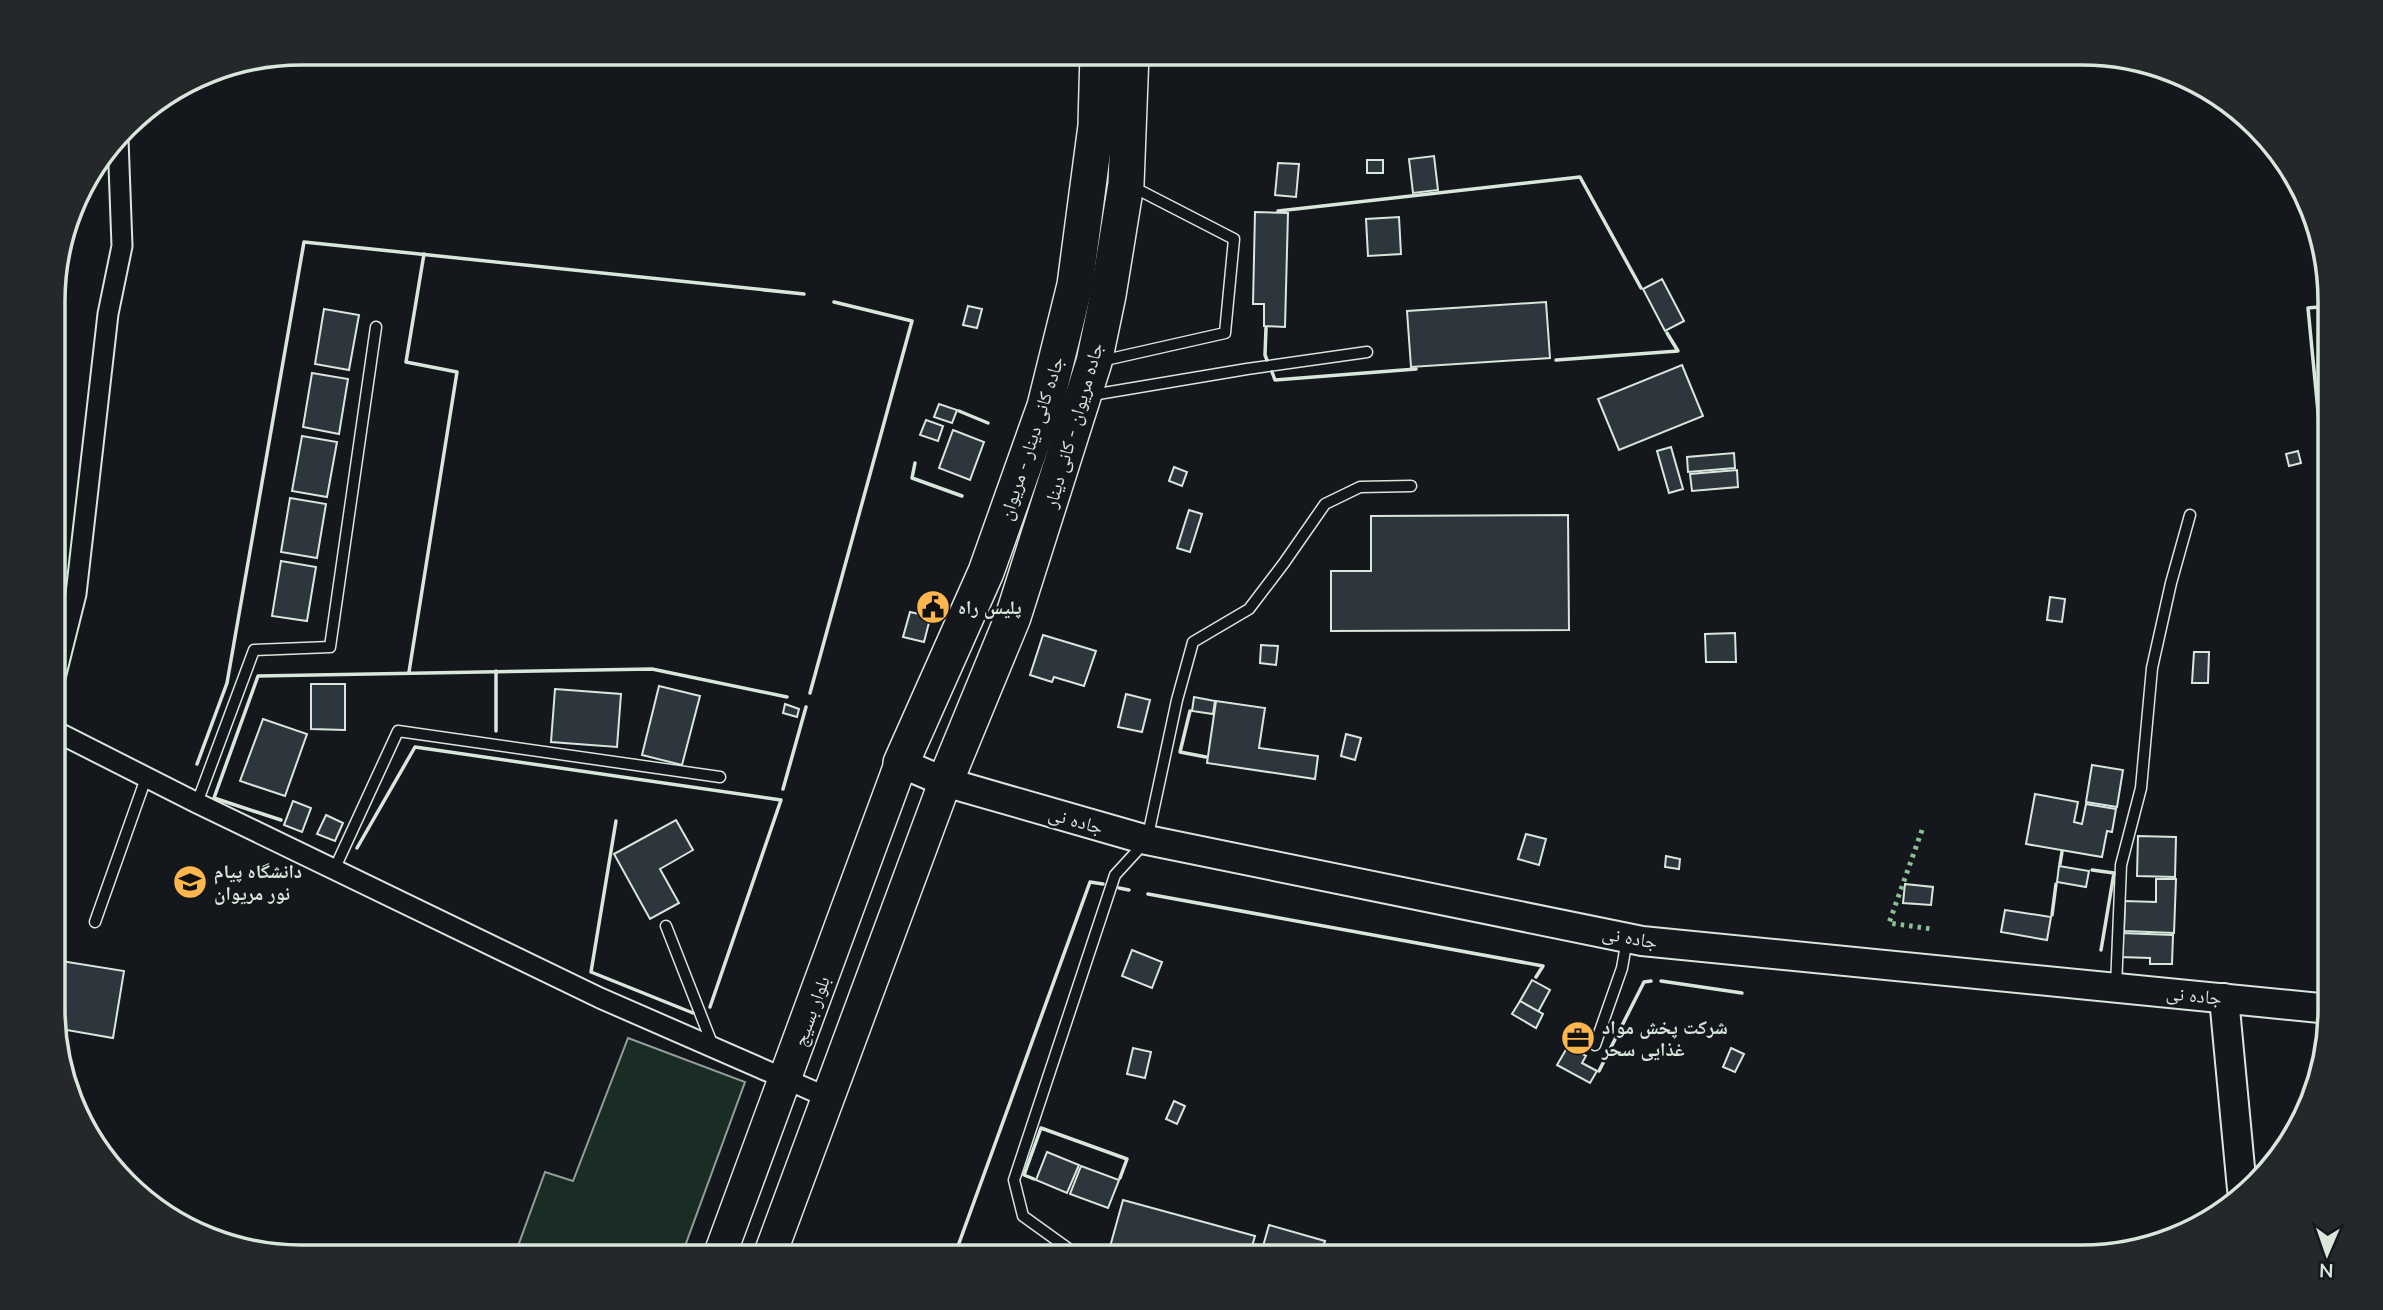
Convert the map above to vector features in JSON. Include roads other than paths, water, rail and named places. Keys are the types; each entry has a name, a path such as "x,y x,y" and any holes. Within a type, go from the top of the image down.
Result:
{"highway":[{"name":"جاده کانی دینار - مریوان","path":"901,763 986,572 1045,406 1075,285 1096,125 1098,65"},
{"name":"جاده مریوان - کانی دینار","path":"945,782 1013,617 1094,362 1126,184 1131,65"}],"main road":[{"name":"جاده نی","path":"901,763 945,782 1147,840 1627,938 2318,1008"},
{"name":"بلوار بسیج","path":"724,1245 901,763"},
{"path":"774,1245 945,782"},
{"path":"2224,998 2241,1184"}],"street":[{"path":"65,638 76,594 108,314 122,246 118,151"},
{"path":"65,736 600,998 829,1098"}],"lane":[{"path":"1094,362 1225,333 1234,239 1126,184"},
{"path":"197,803 254,650 330,648 376,327"},
{"path":"1084,396 1367,352"},
{"path":"1063,1245 1023,1216 1014,1180 1115,875 1147,840 1193,642 1249,609 1325,504 1360,487 1411,486"},
{"path":"2116,987 2121,865 2141,788 2152,667 2190,515"},
{"path":"334,870 398,731 720,777"},
{"path":"95,922 146,778"},
{"path":"666,926 713,1047"},
{"path":"1595,1045 1622,968 1627,938"}],"place":[{"name":"پلیس راه","path":"933,607"},
{"name":"دانشگاه پیام نور مریوان","path":"190,882"},
{"name":"شرکت پخش مواد غذایی سحر","path":"1578,1038"}]}
